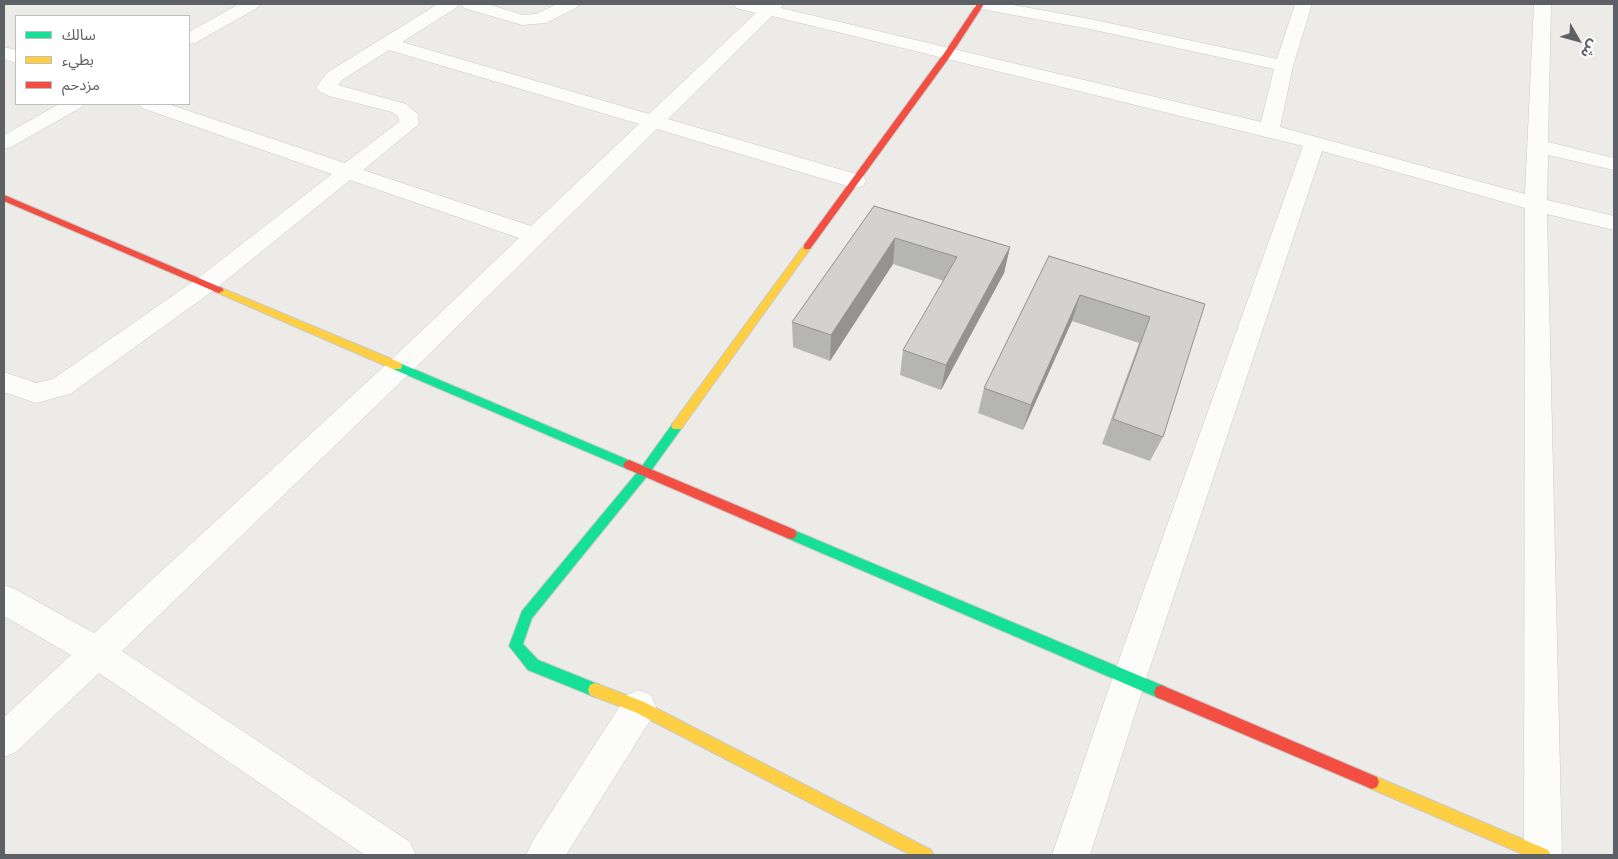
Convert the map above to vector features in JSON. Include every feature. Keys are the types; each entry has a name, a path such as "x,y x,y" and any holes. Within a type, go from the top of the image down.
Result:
{"street":[{"path":"190,38 251,4"},
{"path":"4,382 36,393 61,387 206,284 409,124 408,114 399,108 336,92 326,86 335,76 389,44 450,4"},
{"path":"470,4 522,20 540,19 570,4"},
{"path":"742,4 771,7 948,54 1269,130 1536,204 1614,223"},
{"path":"926,855 639,707 533,665 516,646 527,615 644,472 948,54 980,4 1094,17 1284,66"},
{"path":"1269,130 1284,66 1304,4"},
{"path":"4,198 1543,855 1536,204 1543,4"},
{"path":"4,740 400,367 536,236 650,122 771,7"},
{"path":"389,44 855,181"},
{"path":"4,143 71,105"},
{"path":"152,105 536,236"},
{"path":"1071,855 1129,679 1314,144"},
{"path":"1538,146 1614,164"},
{"path":"4,599 96,652 397,855"},
{"path":"546,855 639,707"}],"building":[{"path":"874,206 1010,247 946,365 903,350 957,257 895,238 831,335 792,322"},
{"path":"1049,256 1205,304 1163,437 1113,419 1150,317 1080,295 1031,405 984,388"}],"traffic: fast":[{"path":"397,366 629,465"},
{"path":"595,690 533,665 516,646 527,615 644,472 677,426"},
{"path":"791,534 1161,692"}],"traffic: slow":[{"path":"677,426 807,247"},
{"path":"219,290 397,366"},
{"path":"595,690 639,707 926,855"},
{"path":"1372,782 1543,855"}],"traffic: jam":[{"path":"807,247 948,53 980,4"},
{"path":"4,198 219,290"},
{"path":"629,465 791,534"},
{"path":"1161,692 1372,782"}]}
